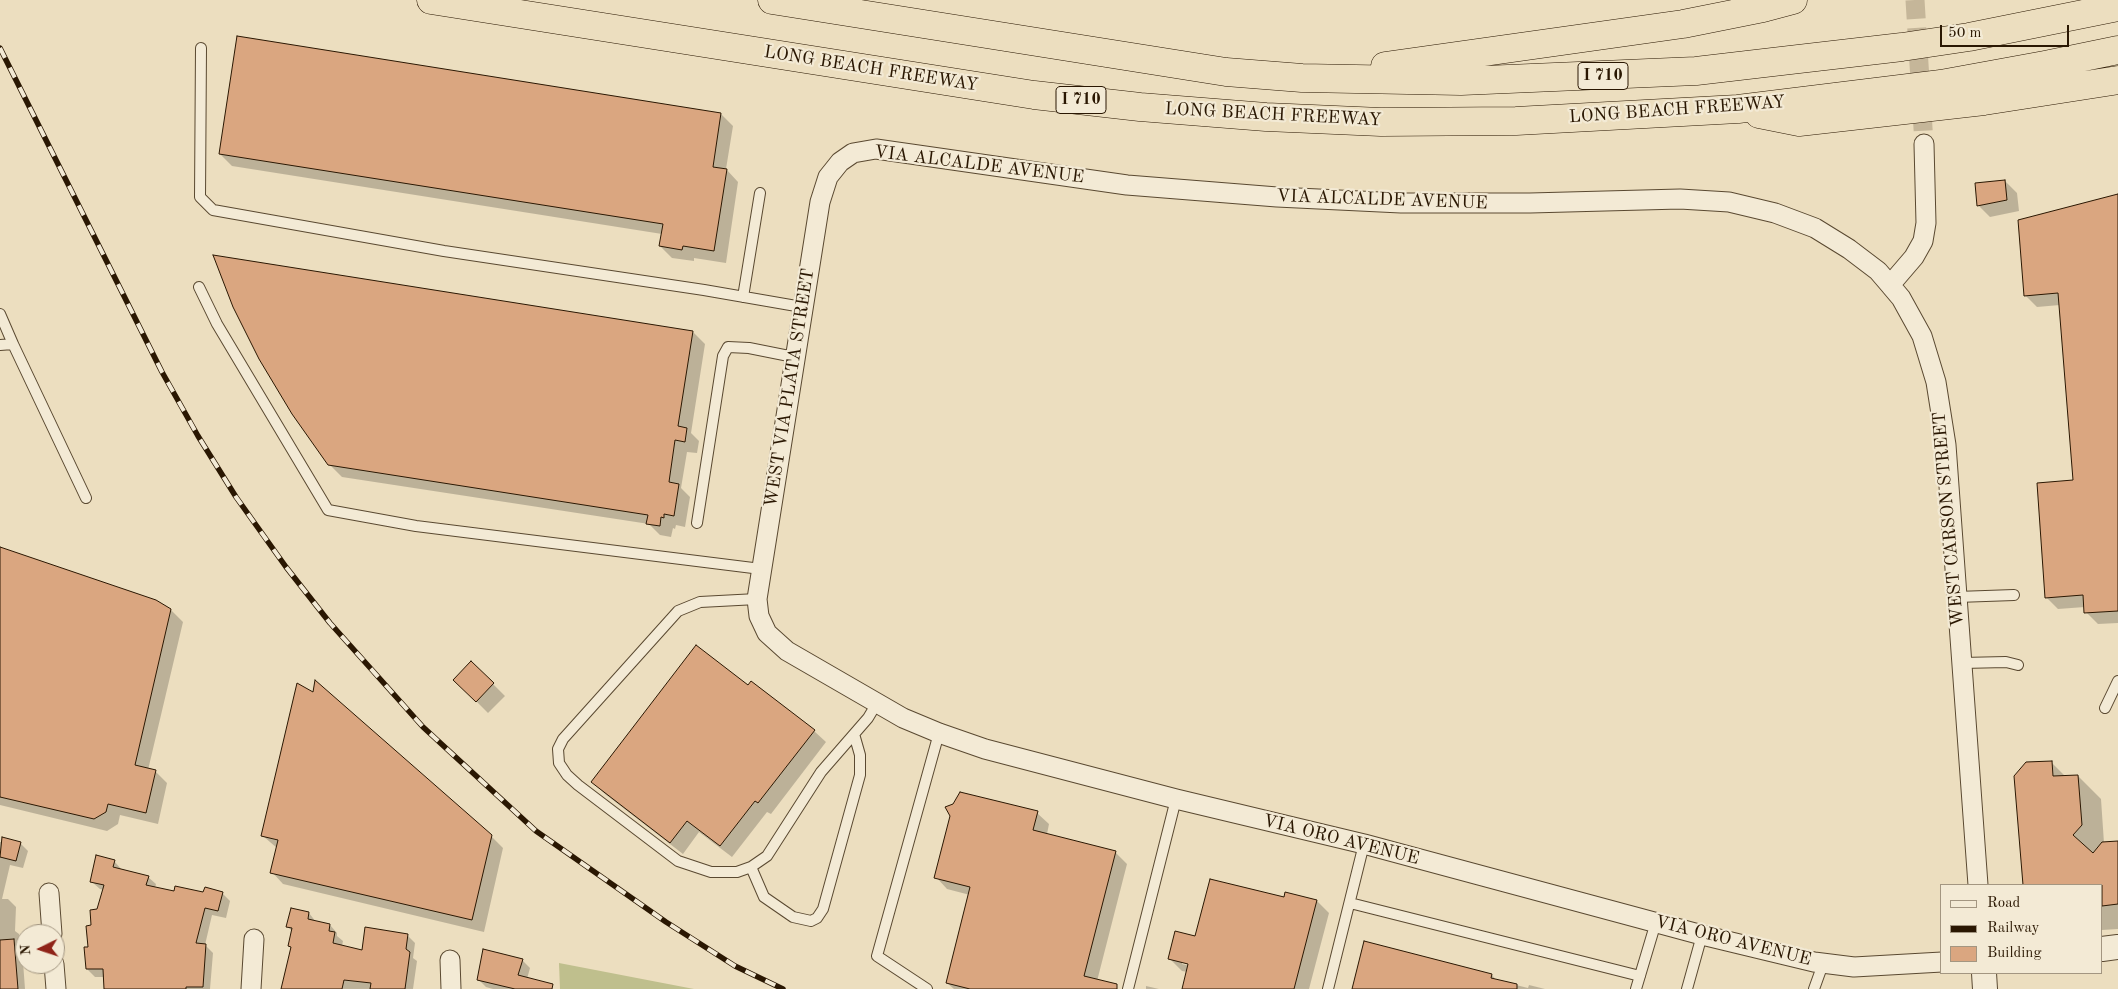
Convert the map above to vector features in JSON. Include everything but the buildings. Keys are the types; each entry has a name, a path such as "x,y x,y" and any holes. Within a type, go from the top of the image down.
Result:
{"highway":[{"name":"LONG BEACH FREEWAY","path":"431,0 1034,95 1140,107 1266,117 1381,122 1516,120 1738,109 1941,84 2118,50"},
{"name":"I 710","path":"772,0 1226,72 1302,78 1461,81 1696,71 1902,47 2118,7"},
{"path":"1302,78 1683,24 1793,0"},
{"path":"2066,18 2108,0"},
{"path":"1738,109 1798,122 1984,101 2118,80"}],"street":[{"path":"1890,285 1914,257 1923,240 1926,223 1924,144"},
{"name":"VIA ALCALDE AVENUE","path":"853,152 876,149 1128,185 1277,197 1401,203 1530,203 1680,199 1730,202 1775,213 1815,228 1849,248 1878,271 1890,285"},
{"name":"WEST VIA PLATA STREET","path":"768,633 759,616 757,599 820,202 828,177 840,162 853,152"},
{"name":"WEST CARSON STREET","path":"1890,285 1902,298 1922,336 1936,382 1946,445 1978,884"},
{"name":"VIA ORO AVENUE","path":"768,633 787,651 877,704 939,733 985,749 1176,799 1364,844 1702,936 1823,964 1854,967 1940,962"},
{"path":"49,893 51,924"},
{"path":"251,989 254,939"},
{"path":"2103,949 2118,947"},
{"path":"450,960 451,989"},
{"path":"55,974 56,989"},
{"path":"1984,974 1985,989"}],"lane":[{"path":"201,48 200,197 213,210 444,251 802,307"},
{"path":"744,297 760,193"},
{"path":"199,287 217,324 328,510 416,526 761,569"},
{"path":"0,314 86,498"},
{"path":"0,345 13,344"},
{"path":"697,523 724,356 728,347 749,348 794,357"},
{"path":"1956,597 2014,595"},
{"path":"757,599 700,602 678,611 563,739 558,749 559,763 567,775 578,786 678,861 711,872 737,872 751,867 767,856 820,772 868,718 877,704"},
{"path":"1962,663 2006,662 2018,665"},
{"path":"2105,708 2118,681"},
{"path":"927,989 877,956 939,733"},
{"path":"751,867 764,897 793,917 811,921 817,918 823,909 860,775 860,755 854,734"},
{"path":"1128,989 1176,799"},
{"path":"1328,989 1364,844"},
{"path":"1350,903 1640,976"},
{"path":"1636,989 1656,922"},
{"path":"1687,989 1702,936"},
{"path":"1814,989 1823,964"}],"green space":[{"path":"559,963 694,989 560,989"}],"tunnel":[{"path":"1915,0 1924,144"}],"railway":[{"path":"0,48 162,372 198,436 236,497 286,567 330,623 423,727 536,831 666,922 735,966 783,989"}]}
